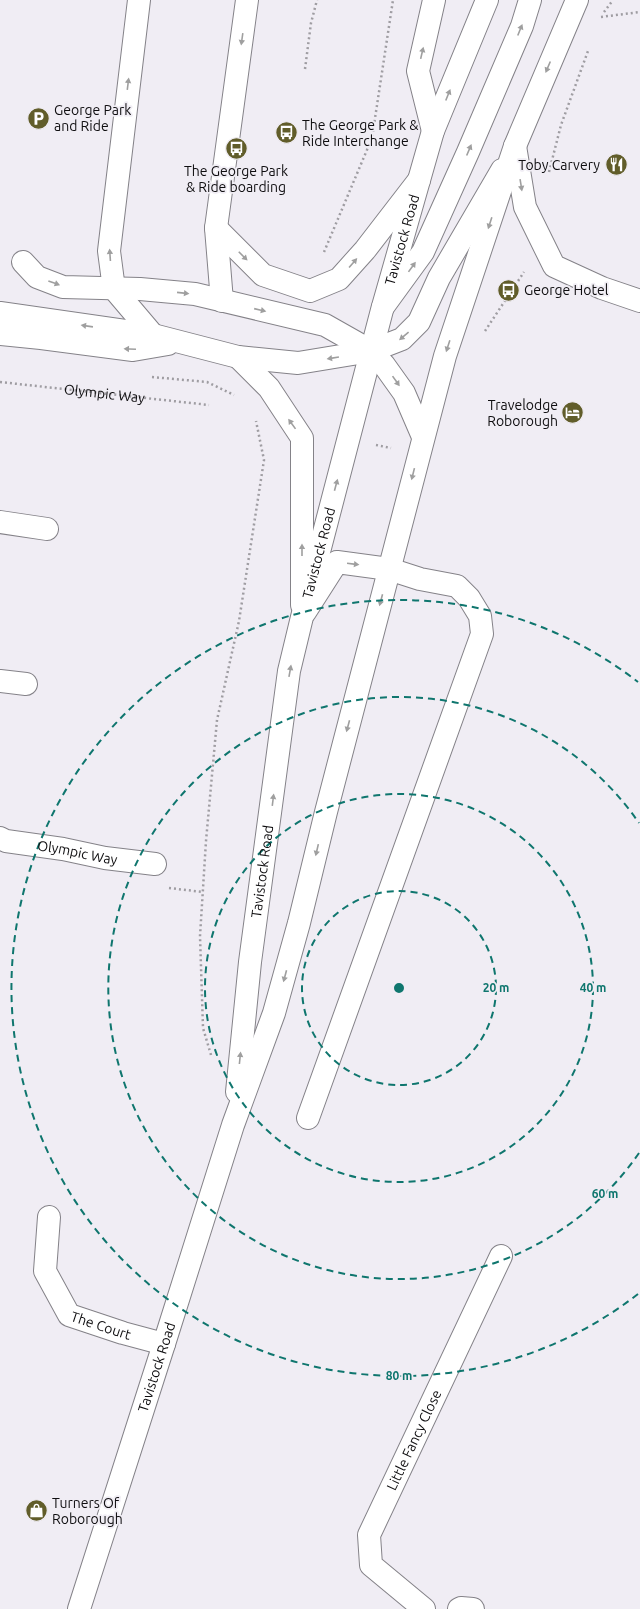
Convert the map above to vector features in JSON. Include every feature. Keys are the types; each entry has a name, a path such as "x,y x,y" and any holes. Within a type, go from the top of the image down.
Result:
{"main road":[{"path":"139,0 109,251 114,288 153,336"},
{"path":"222,301 216,228 247,0"},
{"path":"433,131 418,71 434,0"},
{"name":"Tavistock Road","path":"233,1125 250,962 289,671 371,351 433,131 487,0"},
{"path":"382,310 423,252 471,146 522,26 530,0"},
{"name":"Tavistock Road","path":"79,1609 233,1125 274,1013 299,923 326,812 445,356 515,146 577,0"},
{"path":"515,146 525,207 554,266 602,288 640,301"},
{"path":"0,313 153,336 183,342 238,357 298,363 371,351 402,339 419,322 439,278 515,146"},
{"path":"216,228 263,275 310,291 339,279 365,250 420,179"},
{"path":"23,262 37,277 64,287 140,289 195,294 325,325 371,351 384,365 404,393 423,437"},
{"path":"0,334 133,350 183,342"},
{"path":"238,357 269,388 302,438 302,618"},
{"path":"0,522 48,529"},
{"path":"302,618 337,562 389,569 420,578 457,586 469,598 480,616 482,634 308,1118"},
{"path":"0,681 26,684"},
{"name":"Olympic Way","path":"0,838 6,841 63,849 105,858 155,864"},
{"name":"The Court","path":"49,1217 44,1271 69,1315 123,1333 164,1344"},
{"name":"Little Fancy Close","path":"424,1609 371,1565 369,1535 501,1256"},
{"path":"459,1609 473,1609"}],"path":[{"path":"306,69 311,23 317,0"},
{"path":"310,291 328,240 372,138 393,0"},
{"path":"601,17 640,12"},
{"path":"549,174 561,125 590,46"},
{"name":"Olympic Way","path":"0,382 209,405"},
{"path":"203,1028 200,936 206,841 218,720 239,621 264,460 255,417"}],"place":[{"name":"George Park and Ride","path":"38,118"},
{"name":"The George Park & Ride Interchange","path":"287,133"},
{"name":"The George Park & Ride boarding","path":"236,149"},
{"name":"Toby Carvery","path":"616,165"},
{"name":"George Hotel","path":"509,290"},
{"name":"Travelodge Roborough","path":"573,413"},
{"name":"Turners Of Roborough","path":"37,1511"}]}
